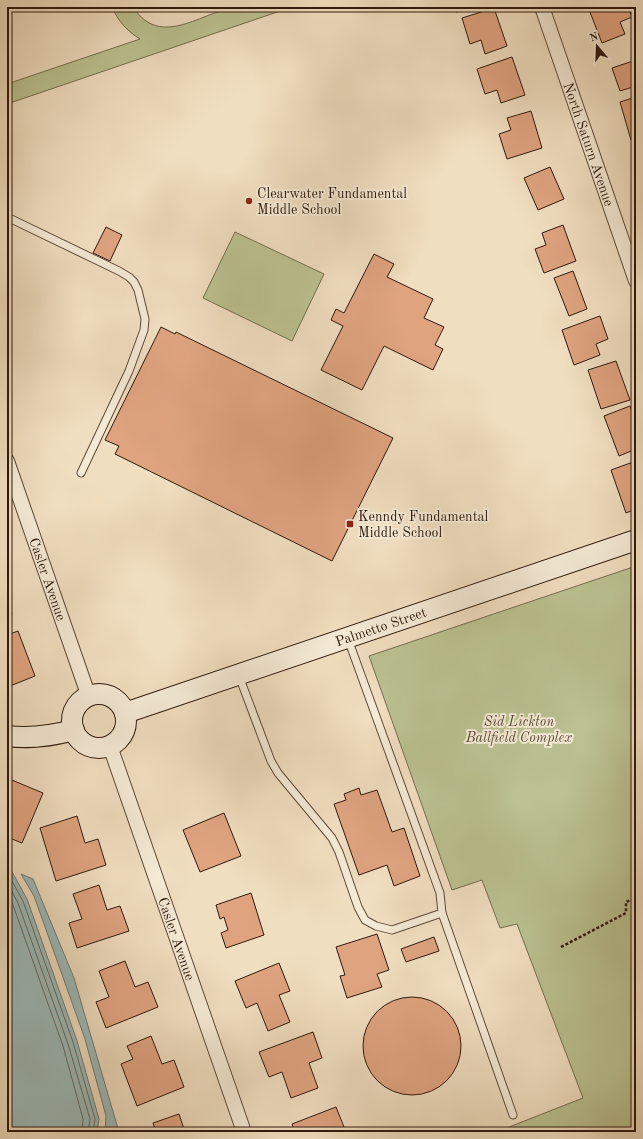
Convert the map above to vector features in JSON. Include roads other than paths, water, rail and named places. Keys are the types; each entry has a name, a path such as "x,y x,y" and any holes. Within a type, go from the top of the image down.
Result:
{"street":[{"name":"North Saturn Avenue","path":"542,7 636,281"},
{"name":"Casler Avenue","path":"7,460 89,697"},
{"name":"Palmetto Street","path":"125,712 636,540"},
{"path":"98,695 114,699 125,712 125,729 122,736 110,746 101,748 92,747 81,741 74,730 73,714 77,707 89,697 98,695"},
{"path":"7,736 22,738 46,737 74,730"},
{"name":"Casler Avenue","path":"110,746 244,1132"}],"lane":[{"path":"7,217 119,271 129,277 134,282 138,290 145,319 144,330 129,371 80,473"},
{"path":"347,637 440,893 442,913 513,1114"},
{"path":"238,674 271,760 278,773 332,838 339,852 358,907 365,920 376,926 392,930 442,913"}],"water":[{"path":"7,867 11,870 27,899 77,1041 99,1119 97,1132 7,1132"},
{"path":"21,874 33,879 74,978 119,1132 105,1132 106,1116 85,1039 34,896"}],"place":[{"name":"Clearwater Fundamental Middle School","path":"249,201"},
{"name":"Kenndy Fundamental Middle School","path":"350,524"}],"park label":[{"name":"Sid Lickton Ballfield Complex","path":"519,730"}]}
